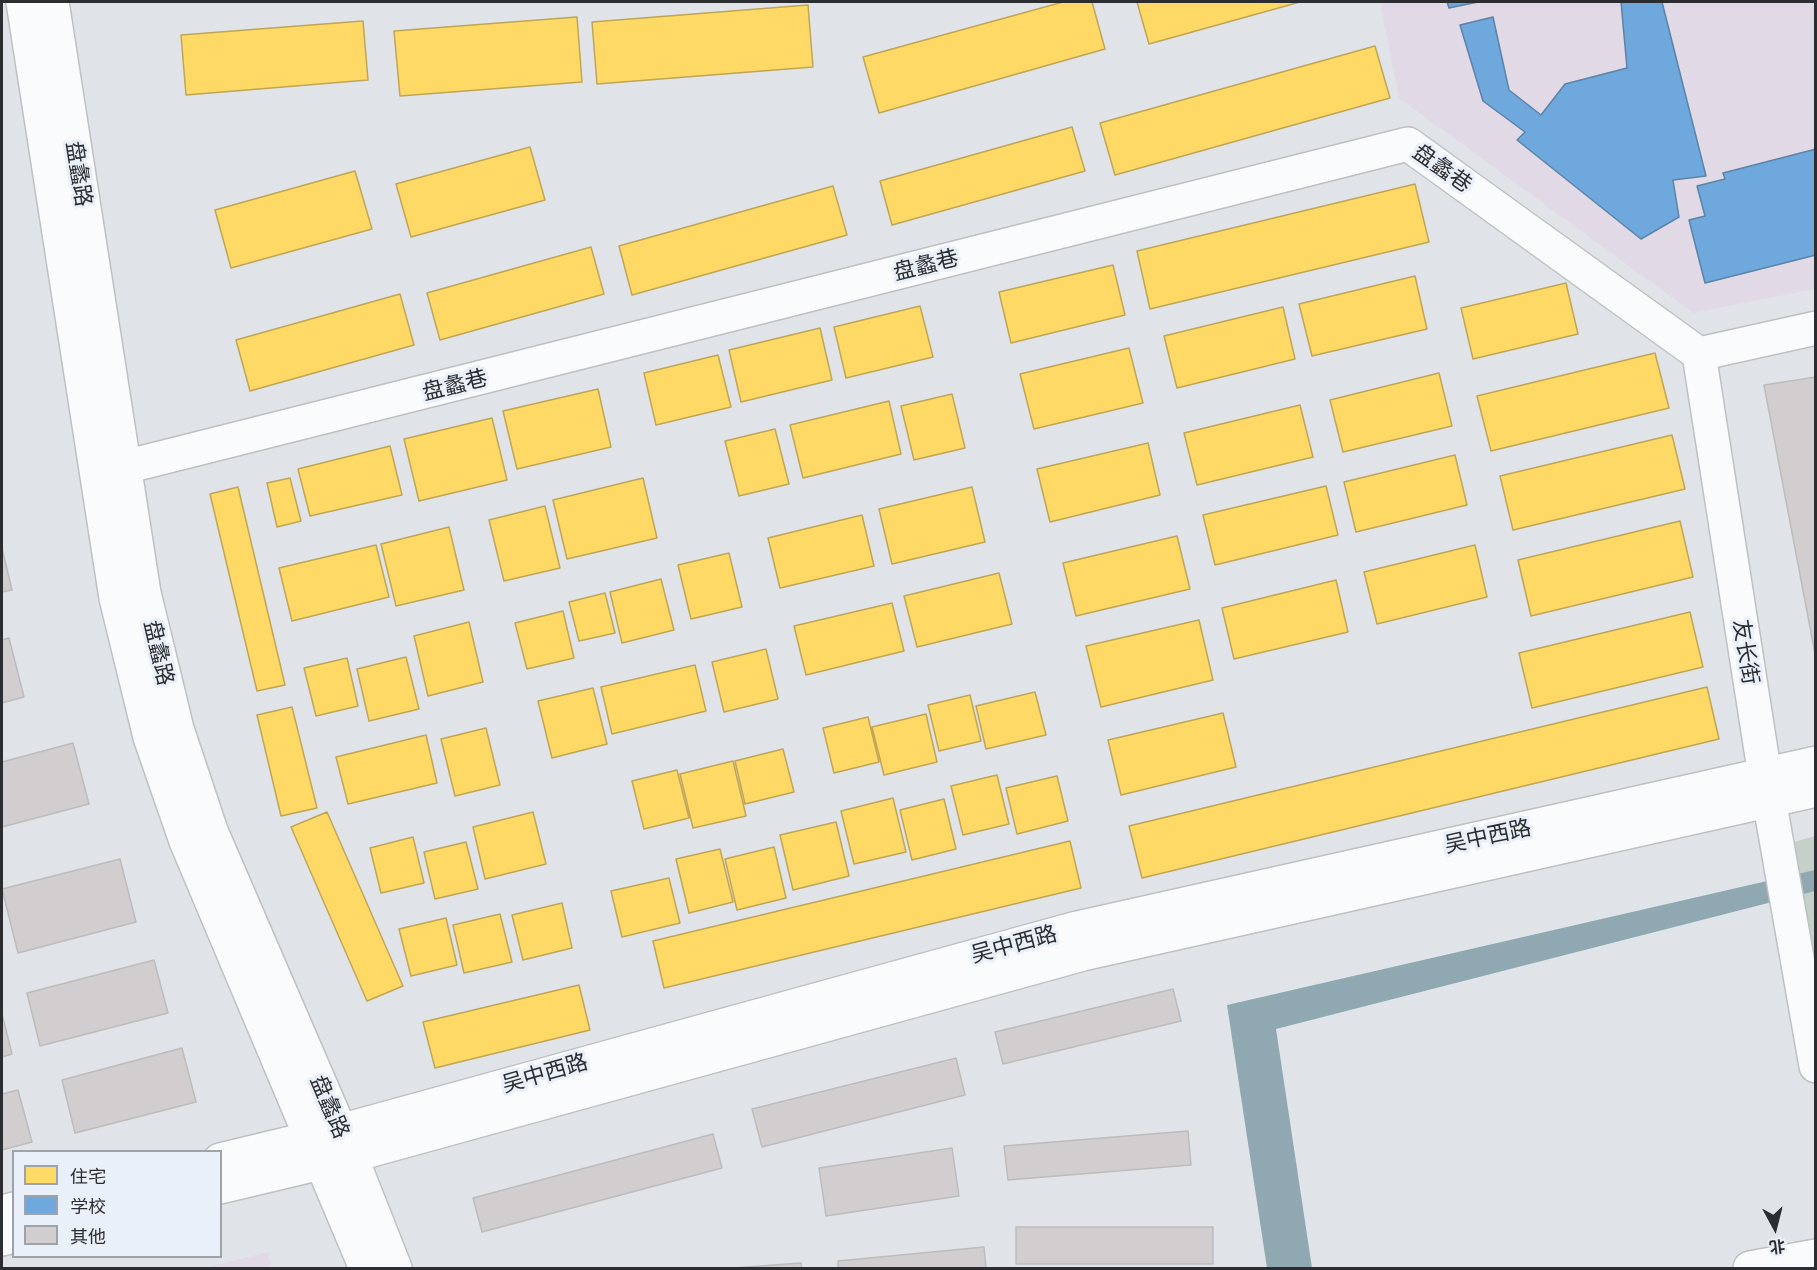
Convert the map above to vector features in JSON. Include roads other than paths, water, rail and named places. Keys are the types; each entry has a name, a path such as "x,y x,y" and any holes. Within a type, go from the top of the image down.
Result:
{"main road":[{"name":"盘蠡路","path":"23,2 109,472"},
{"name":"盘蠡路","path":"52,2 109,472 116,598 157,758 190,851 331,1147 395,1269"},
{"name":"盘蠡巷","path":"109,472 1408,144 1699,354"},
{"path":"1699,354 1815,328"},
{"name":"友长街","path":"1699,354 1768,789 1815,1066"},
{"name":"吴中西路","path":"1768,789 1815,763"},
{"name":"吴中西路","path":"222,1186 331,1147 1083,954 1768,789 1815,790"},
{"name":"盘蠡路","path":"331,1147 366,1269"},
{"name":"吴中西路","path":"222,1160 331,1147"},
{"path":"1750,1269 1815,1256"}],"water":[{"path":"1815,870 1815,891 1276,1029 1312,1268 1267,1268 1227,1005"}]}
